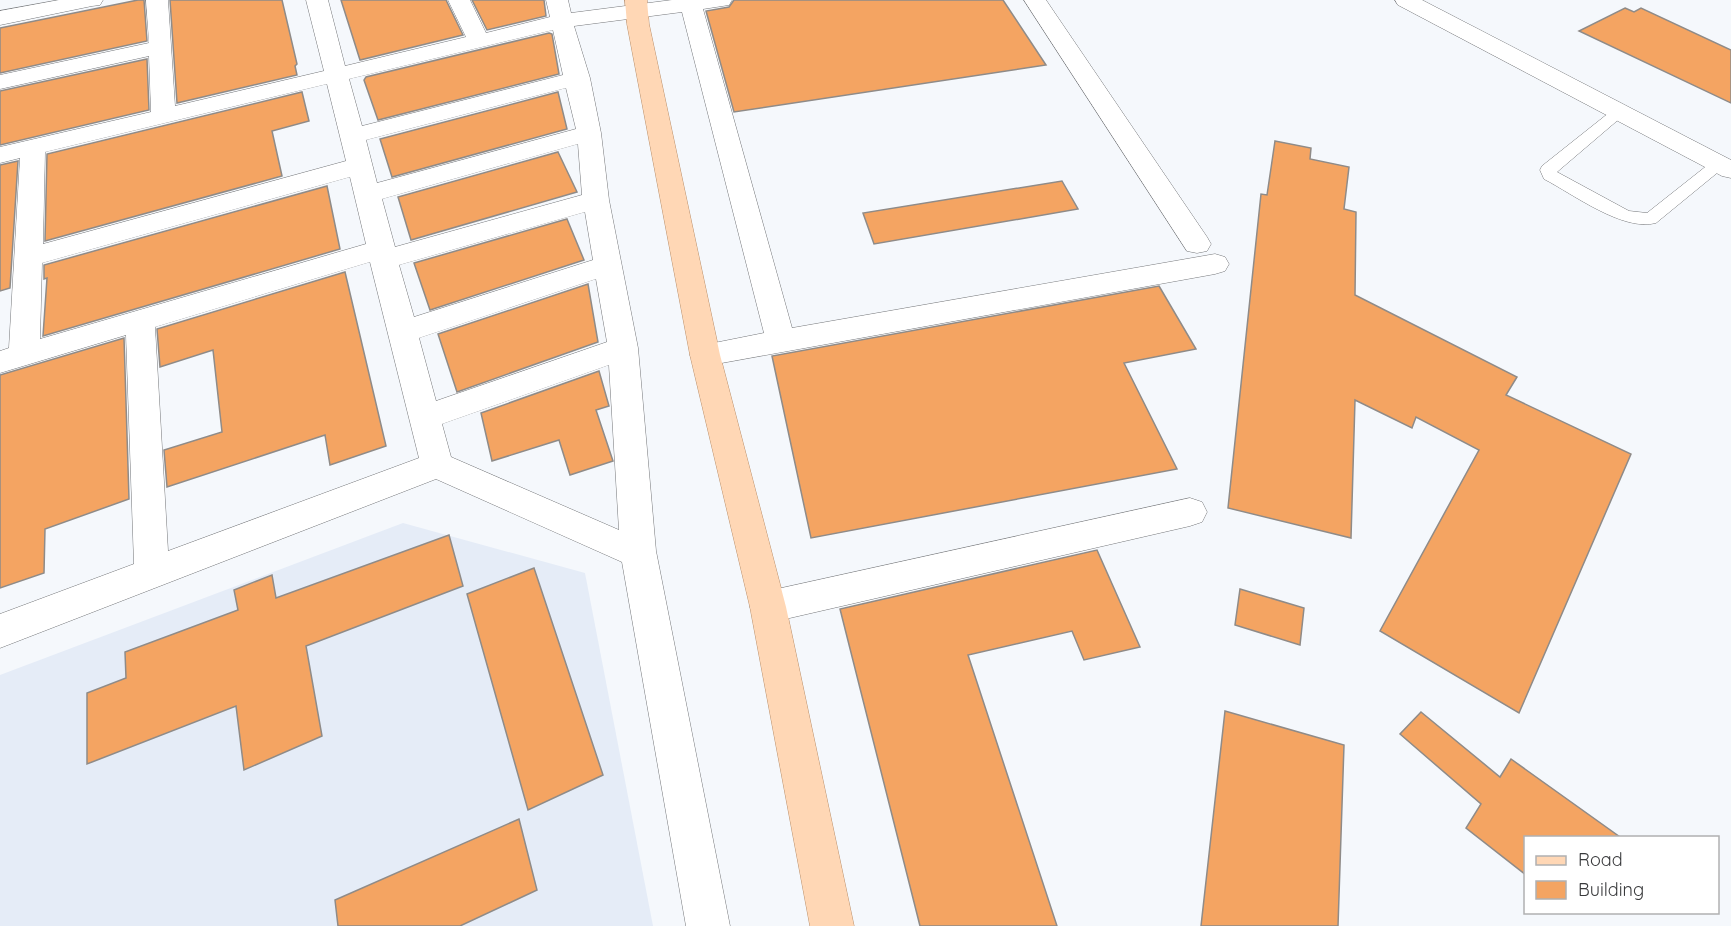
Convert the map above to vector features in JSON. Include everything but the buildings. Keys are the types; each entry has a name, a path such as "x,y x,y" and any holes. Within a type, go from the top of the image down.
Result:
{"main road":[{"path":"637,5 705,355 768,607 832,926"}],"street":[{"path":"157,0 163,115"},
{"path":"317,0 437,465"},
{"path":"459,0 478,40"},
{"path":"0,155 478,40 560,10 721,0"},
{"path":"705,355 1206,254 1035,0"},
{"path":"1406,0 1725,167"},
{"path":"0,18 82,1"},
{"path":"690,2 781,341"},
{"path":"560,10 578,78 589,133 596,200 623,348 638,551 708,926"},
{"path":"0,82 160,47"},
{"path":"351,136 578,78"},
{"path":"366,195 589,133"},
{"path":"33,147 30,257 14,308 12,358 140,320 596,200"},
{"path":"30,257 359,166"},
{"path":"402,332 609,265"},
{"path":"140,320 152,575"},
{"path":"424,418 623,348"},
{"path":"0,631 437,465 616,545 638,551"},
{"path":"768,607 1190,512"}],"lane":[{"path":"1620,111 1548,170 1550,175 1625,216 1650,219 1725,167"}],"shaded area":[{"path":"403,523 585,573 653,926 0,926 0,675"}]}
